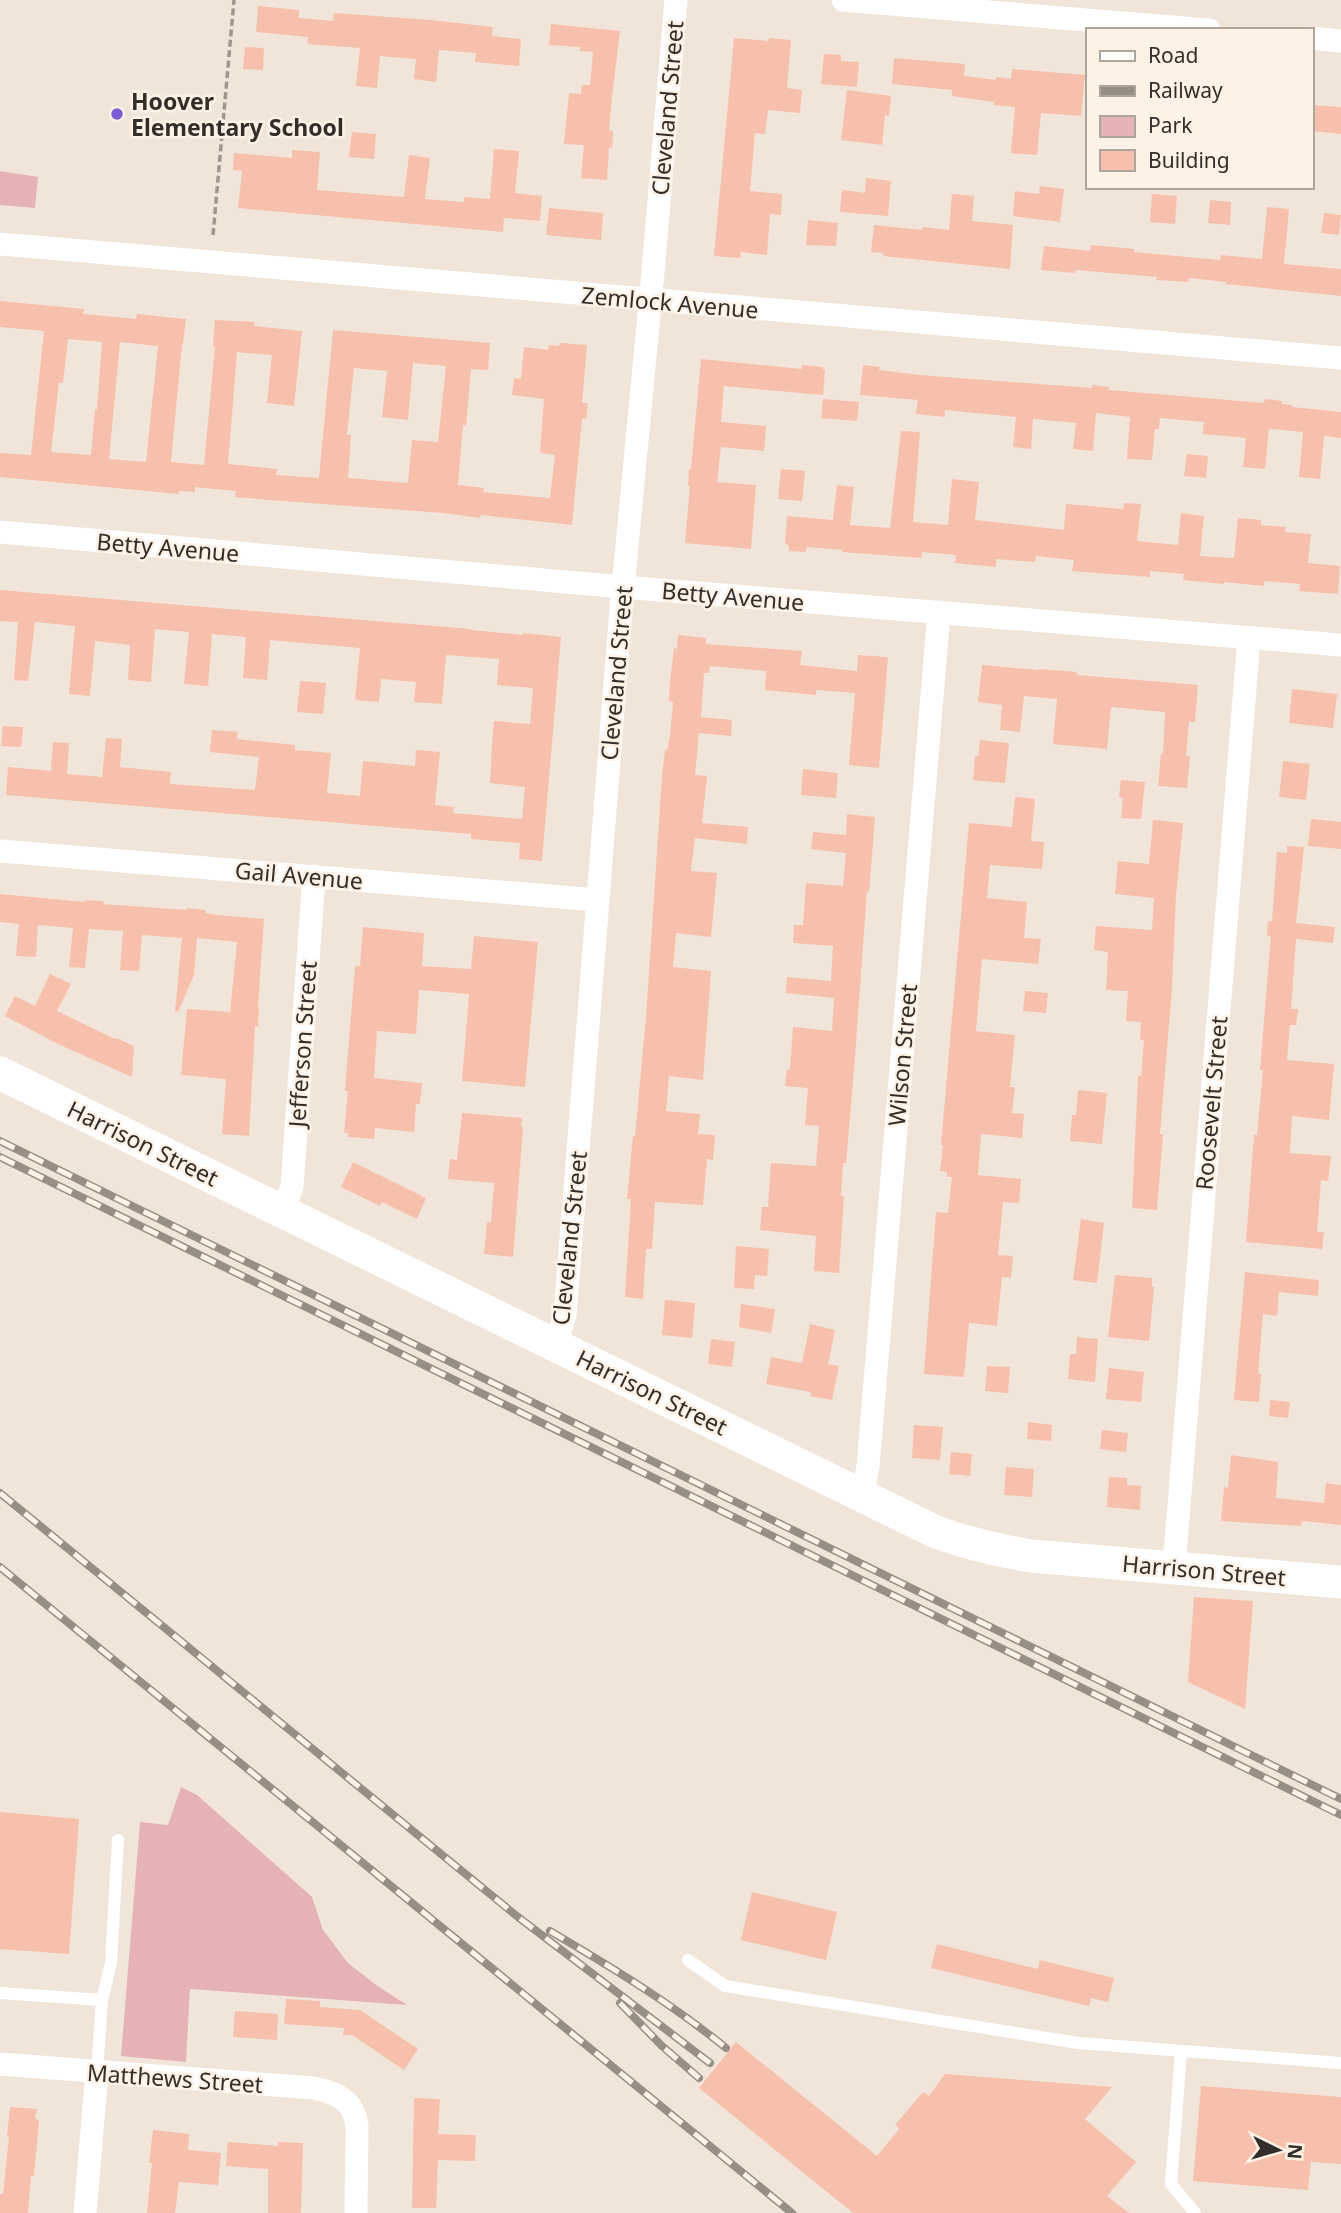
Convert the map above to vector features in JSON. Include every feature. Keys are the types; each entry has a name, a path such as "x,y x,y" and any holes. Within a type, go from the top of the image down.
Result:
{"main road":[{"name":"Harrison Street","path":"0,1073 936,1532 999,1551 1032,1556 1341,1582"}],"street":[{"name":"Cleveland Street","path":"556,1345 565,1315 623,587 676,0"},
{"path":"843,0 1185,28"},
{"path":"1313,38 1341,41"},
{"name":"Zemlock Avenue","path":"0,244 1341,358"},
{"name":"Betty Avenue","path":"0,532 623,587 1341,645"},
{"name":"Wilson Street","path":"862,1497 868,1466 939,612"},
{"name":"Roosevelt Street","path":"1174,1567 1249,638"},
{"name":"Gail Avenue","path":"0,850 598,900"},
{"name":"Jefferson Street","path":"283,1212 292,1186 314,876"},
{"name":"Matthews Street","path":"0,2064 314,2088 337,2095 356,2113 356,2213"},
{"path":"85,2213 97,2072"}],"lane":[{"path":"97,2072 102,2000 111,1963 118,1840"},
{"path":"688,1960 725,1986 1078,2043 1341,2063"},
{"path":"0,1993 102,2000"},
{"path":"1181,2051 1171,2184 1195,2213"}],"path":[{"path":"214,235 234,0"}],"green space":[{"path":"0,171 38,177 35,208 0,205"},
{"path":"181,1787 197,1795 312,1897 323,1930 348,1963 407,2005 190,1989 186,2062 121,2056 140,1822 168,1825"}],"building":[{"path":"258,6 299,10 299,18 333,21 334,13 493,27 492,36 521,39 519,66 475,62 476,53 439,50 436,82 414,79 416,59 380,56 377,88 356,86 360,48 307,44 308,37 256,32"},
{"path":"551,24 620,31 609,130 613,131 607,180 581,178 584,145 564,144 569,93 581,94 582,85 590,85 593,52 580,51 580,47 549,45"},
{"path":"734,38 791,40 787,88 802,90 800,113 768,110 765,134 755,133 750,191 782,194 781,215 770,214 767,255 741,252 740,258 714,256"},
{"path":"245,47 264,48 263,70 243,69"},
{"path":"824,54 841,55 841,61 859,62 857,87 821,84"},
{"path":"894,58 965,64 964,76 996,80 996,77 1011,79 1012,69 1085,75 1081,116 1041,113 1037,155 1011,153 1015,107 952,96 952,90 892,84"},
{"path":"847,90 891,96 889,116 885,115 882,145 841,140"},
{"path":"1313,105 1341,107 1341,134 1313,131"},
{"path":"352,132 376,134 374,159 349,157"},
{"path":"494,149 519,151 515,193 542,196 540,221 504,218 503,232 238,208 242,171 233,170 234,153 292,158 292,150 320,152 317,190 404,197 409,155 430,158 425,199 464,202 464,197 490,199"},
{"path":"866,178 891,181 888,216 840,212 842,190 865,193"},
{"path":"1040,186 1064,189 1060,222 1013,216 1015,191 1039,194"},
{"path":"952,194 974,196 972,221 1013,225 1010,269 883,256 883,253 871,252 874,225 949,230"},
{"path":"1152,194 1177,196 1175,224 1150,222"},
{"path":"1210,200 1231,202 1230,225 1208,223"},
{"path":"1267,207 1289,209 1284,264 1341,269 1341,296 1189,278 1188,282 1076,270 1075,273 1041,270 1044,246 1090,251 1091,245 1220,260 1221,255 1262,259"},
{"path":"549,208 603,213 601,240 546,235"},
{"path":"1324,213 1341,215 1339,235 1321,233"},
{"path":"808,220 838,223 836,246 806,245"},
{"path":"0,301 84,309 83,314 136,319 137,314 186,319 171,462 204,465 215,320 255,322 254,326 302,331 294,406 267,403 272,355 237,352 228,464 277,469 276,475 319,478 333,330 490,343 488,370 471,369 458,485 484,488 483,492 550,498 555,455 540,453 544,399 512,395 514,378 521,379 524,347 548,350 549,345 559,346 560,343 587,345 582,403 588,403 586,419 582,419 572,525 481,515 480,518 235,497 236,491 195,487 195,492 179,491 179,494 0,477 0,453 31,455 44,331 0,327","holes":["68,339 102,342 91,455 51,452 59,383 63,383","120,342 158,346 146,462 109,459","413,363 446,366 438,442 412,440 408,483 348,478 351,435 347,435 354,368 387,371 382,417 408,420"]},
{"path":"701,359 802,369 802,365 823,367 825,370 823,395 724,386 721,422 766,426 764,451 721,447 717,482 756,485 751,549 685,543 689,469"},
{"path":"863,365 880,367 879,370 920,375 1092,388 1092,385 1109,387 1109,390 1264,403 1265,399 1282,401 1282,404 1292,407 1341,412 1341,438 1324,436 1320,479 1299,477 1303,432 1269,429 1265,469 1243,467 1246,438 1203,434 1204,422 1160,418 1159,429 1155,429 1152,460 1127,459 1130,417 1096,413 1093,451 1073,449 1076,423 1033,419 1031,449 1013,447 1016,417 945,410 945,417 916,414 918,400 860,395"},
{"path":"823,399 859,402 857,421 821,418"},
{"path":"901,431 920,432 913,522 948,525 952,479 979,482 975,520 1064,530 1066,504 1123,509 1124,503 1141,504 1137,541 1178,545 1181,513 1204,516 1200,556 1234,558 1238,518 1261,520 1261,525 1286,527 1285,532 1311,534 1308,563 1340,566 1338,594 1299,591 1300,584 1264,581 1264,586 1224,584 1183,580 1184,574 1150,571 1150,577 1072,571 1074,560 1036,556 1035,562 996,559 996,567 955,563 956,555 922,552 921,558 807,547 806,552 789,551 789,545 785,544 787,516 833,520 837,485 854,487 850,525 890,528"},
{"path":"1187,454 1208,456 1206,478 1184,476"},
{"path":"781,469 805,471 802,501 778,499"},
{"path":"0,590 561,637 542,861 519,859 520,843 471,839 471,834 6,795 8,767 51,771 53,742 69,743 67,774 102,777 106,738 122,739 120,767 171,772 170,784 255,790 259,757 210,752 212,730 238,732 237,739 295,745 295,750 331,753 327,793 360,796 363,761 415,766 416,750 440,752 435,805 454,807 453,813 522,819 525,787 490,783 492,742 494,721 530,724 533,688 497,685 499,659 446,655 442,704 414,702 416,682 381,679 379,702 355,700 360,648 270,640 267,680 243,678 246,637 212,634 208,686 184,684 189,632 155,629 151,682 128,680 130,645 95,641 90,696 69,694 75,626 35,622 28,681 14,680 18,622 0,621"},
{"path":"678,635 706,638 706,644 802,651 800,665 857,671 858,655 888,657 879,768 849,765 855,693 816,690 816,695 765,690 766,671 710,666 709,673 704,673 701,717 732,720 731,736 699,733 695,775 707,776 702,823 748,827 747,844 695,838 691,871 717,873 711,937 676,933 673,967 711,971 703,1080 669,1076 666,1111 700,1114 698,1134 715,1135 713,1160 707,1159 703,1205 655,1202 652,1249 646,1249 643,1299 625,1297 631,1199 627,1199 646,1017 662,776 665,750 670,737 673,702 669,701 670,681"},
{"path":"982,665 1198,685 1195,722 1189,722 1187,788 1158,786 1165,712 1111,707 1107,749 1053,744 1057,699 1024,696 1020,732 1000,730 1002,705 978,702"},
{"path":"300,681 326,683 323,714 297,712"},
{"path":"1292,689 1337,694 1333,728 1289,723"},
{"path":"3,726 23,727 21,747 1,746"},
{"path":"980,740 1009,743 1005,783 973,780 975,756 978,756"},
{"path":"1283,761 1310,764 1306,800 1279,797"},
{"path":"803,769 838,773 836,798 801,795"},
{"path":"1121,780 1145,782 1141,819 1121,818"},
{"path":"1015,797 1035,799 1031,841 1044,842 1042,869 990,865 987,898 1027,902 1024,938 1041,939 1038,964 982,959 976,1031 1015,1035 1010,1087 1015,1087 1012,1113 1024,1114 1022,1138 981,1134 978,1175 1021,1179 1019,1203 1003,1202 998,1255 1013,1256 1011,1278 1002,1277 997,1326 969,1323 964,1377 924,1374 936,1212 948,1213 952,1177 947,1177 947,1172 940,1171 941,1145 969,823 1012,827"},
{"path":"847,814 875,817 846,1163 843,1163 841,1196 844,1196 839,1273 814,1271 816,1236 760,1230 762,1207 768,1207 771,1163 816,1166 819,1126 805,1125 808,1088 785,1086 787,1070 790,1070 793,1027 832,1031 834,998 786,993 787,977 831,981 833,946 793,943 794,925 803,925 806,883 843,886 846,853 811,849 813,832 846,835"},
{"path":"1311,819 1341,822 1341,849 1308,846"},
{"path":"1153,820 1183,823 1160,1134 1163,1134 1157,1210 1132,1208 1138,1076 1141,1076 1144,1040 1140,1040 1141,1022 1126,1021 1128,991 1106,990 1108,952 1094,950 1096,926 1152,930 1154,898 1115,894 1118,861 1149,864"},
{"path":"1287,846 1304,847 1296,923 1335,927 1333,943 1296,939 1291,1009 1298,1009 1296,1025 1290,1025 1287,1060 1334,1064 1329,1120 1292,1116 1290,1153 1331,1156 1328,1181 1321,1180 1317,1232 1324,1232 1322,1249 1246,1242 1254,1135 1257,1135 1263,1070 1260,1070 1271,936 1267,936 1268,921 1272,921 1277,852 1287,853"},
{"path":"0,894 85,902 104,901 103,904 187,908 205,910 205,913 217,915 264,919 249,1136 222,1134 226,1079 181,1075 187,1009 230,1012 237,942 197,938 194,975 178,1012 175,1011 182,938 142,935 139,971 120,970 123,931 89,929 85,968 69,967 73,928 38,925 36,957 16,956 19,924 0,922"},
{"path":"363,927 424,933 422,966 471,969 474,936 538,942 525,1087 462,1081 469,994 419,990 416,1034 377,1031 374,1078 422,1083 420,1104 416,1104 414,1132 375,1128 374,1139 348,1137 348,1133 344,1133 348,1091 345,1091 355,966 360,966"},
{"path":"50,974 71,984 57,1011 134,1046 132,1077 58,1044 5,1016 15,996 35,1006"},
{"path":"1025,991 1048,993 1046,1013 1023,1011"},
{"path":"1078,1090 1107,1093 1102,1144 1070,1141"},
{"path":"462,1113 522,1118 513,1257 484,1254 487,1222 491,1223 494,1183 448,1179 450,1159 457,1160"},
{"path":"353,1162 426,1198 417,1219 382,1202 380,1206 341,1187"},
{"path":"1081,1219 1104,1223 1097,1283 1073,1280"},
{"path":"736,1246 769,1249 767,1276 755,1275 754,1289 734,1288"},
{"path":"1245,1272 1319,1280 1318,1296 1279,1292 1277,1316 1263,1314 1258,1374 1261,1374 1259,1402 1234,1400"},
{"path":"1115,1275 1152,1278 1154,1287 1149,1341 1108,1337"},
{"path":"665,1300 695,1303 692,1338 662,1335"},
{"path":"741,1304 775,1309 771,1333 739,1327"},
{"path":"810,1324 835,1330 828,1364 839,1366 832,1400 810,1396 811,1392 766,1384 771,1357 802,1363"},
{"path":"1077,1337 1098,1339 1095,1382 1068,1379 1070,1354 1076,1354"},
{"path":"711,1339 735,1342 732,1367 708,1364"},
{"path":"987,1366 1010,1367 1008,1393 985,1391"},
{"path":"1109,1368 1144,1372 1141,1402 1106,1399"},
{"path":"1270,1400 1290,1402 1288,1418 1269,1416"},
{"path":"1028,1422 1052,1425 1051,1441 1027,1439"},
{"path":"914,1425 943,1427 940,1460 912,1458"},
{"path":"1102,1430 1128,1433 1126,1452 1100,1449"},
{"path":"951,1452 972,1454 970,1476 949,1474"},
{"path":"1231,1455 1278,1462 1276,1498 1324,1503 1326,1483 1341,1485 1341,1525 1302,1521 1301,1526 1221,1521 1224,1487 1228,1488"},
{"path":"1006,1467 1034,1469 1032,1497 1004,1495"},
{"path":"1109,1477 1127,1478 1127,1485 1141,1486 1140,1510 1107,1507"},
{"path":"1194,1597 1253,1601 1245,1709 1188,1682"},
{"path":"0,1812 79,1819 69,1954 0,1949"},
{"path":"752,1892 837,1912 826,1960 741,1940"},
{"path":"937,1944 1038,1969 1040,1960 1114,1978 1108,2002 1091,1998 1089,2006 931,1968"},
{"path":"286,1999 320,2001 320,2007 360,2010 418,2049 404,2070 352,2035 343,2035 344,2028 284,2024"},
{"path":"235,2011 278,2014 277,2040 233,2037"},
{"path":"736,2042 877,2156 899,2129 895,2125 923,2092 929,2096 945,2074 1112,2087 1085,2119 1136,2162 1107,2196 1129,2213 853,2213 699,2088"},
{"path":"1201,2086 1341,2097 1341,2164 1311,2162 1308,2190 1193,2181"},
{"path":"414,2098 440,2099 438,2134 476,2135 475,2161 438,2160 436,2208 412,2208"},
{"path":"10,2107 37,2109 35,2119 39,2120 28,2213 0,2213"},
{"path":"153,2130 189,2134 188,2150 221,2153 218,2185 179,2182 175,2213 147,2213"},
{"path":"228,2142 278,2146 278,2142 303,2143 301,2213 268,2213 268,2169 226,2166"}],"railway":[{"path":"0,1141 1341,1799"},
{"path":"0,1157 1341,1815"},
{"path":"0,1493 518,1917 710,2063"},
{"path":"0,1567 792,2213"},
{"path":"550,1931 662,2001 726,2048"},
{"path":"620,2003 662,2046 699,2078"}],"place":[{"name":"Hoover Elementary School","path":"117,114"}]}
